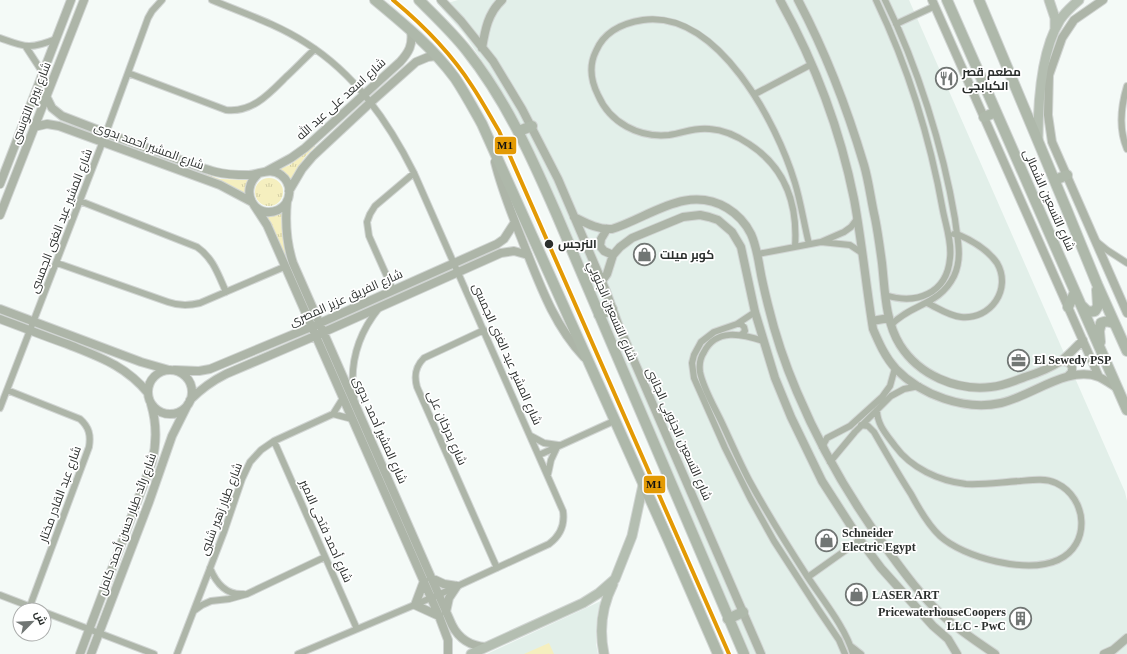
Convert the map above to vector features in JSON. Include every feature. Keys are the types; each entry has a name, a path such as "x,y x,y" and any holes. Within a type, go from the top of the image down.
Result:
{"main road":[{"path":"375,0 411,31 436,56 455,79 472,106 494,151 718,654"},
{"name":"شارع التسعين الجنوبي","path":"419,0 467,50 494,90 519,132 540,176 744,654"},
{"name":"شارع التسعين الشمالى","path":"947,0 1127,410"},
{"name":"شارع التسعين الشمالى","path":"979,0 1097,284 1127,351"},
{"path":"1049,0 1055,18 1055,29"},
{"path":"1038,139 1045,59 1055,29 1061,19 1079,0"},
{"path":"984,117 996,112"},
{"path":"519,132 532,126"},
{"path":"1055,180 1066,175"},
{"path":"1080,304 1088,312 1093,312 1097,309 1097,284"},
{"path":"1068,307 1075,292"},
{"path":"599,315 612,309"},
{"path":"1101,351 1099,331 1101,323 1105,321 1115,324"},
{"path":"604,654 601,633 603,596 615,579 632,536 643,485"},
{"path":"471,654 603,596"},
{"path":"728,619 743,612"}],"street":[{"name":"شارع بيرم التونسى","path":"0,184 71,0"},
{"name":"شارع بيرم التونسى","path":"0,215 84,0"},
{"name":"شارع المشير عبد الغنى الجمسى","path":"0,408 103,142 148,18 162,0"},
{"name":"شارع المشير عبد الغنى الجمسى","path":"212,0 263,21 305,42 315,49 340,70 364,94 394,135 414,173 455,264 563,511 563,524 560,532 554,541 549,544 415,605 298,654"},
{"name":"شارع التسعين الجنوبي الجانبى","path":"441,0 461,21 503,76 532,126 550,162 761,654"},
{"path":"776,0 787,12"},
{"path":"780,0 812,64 831,113 849,176 872,321 879,345 895,368 911,382 944,398 962,403 981,405 1001,403 1068,376 1088,374 1099,377 1117,388"},
{"path":"798,0 825,55 846,108 866,174 877,232 890,321 900,345 908,356 917,365 939,379 956,385 974,388 991,387 1006,384 1041,372 1061,361 1083,340"},
{"path":"876,0 895,42 928,141 948,234 951,258 944,279 938,287 924,296 907,300 896,299 885,295"},
{"path":"872,321 890,321 927,303 941,293 949,285 955,274 959,252 952,201 936,139 921,88 885,0"},
{"path":"1102,0 1074,20 1062,38 1049,76 1048,115 1052,142 1094,239 1125,303 1127,313"},
{"path":"482,48 486,23 499,1"},
{"path":"896,24 933,3 1099,377"},
{"path":"795,247 795,222 789,194 778,170 762,153 736,136 716,130 696,129 671,135 642,133 626,127 612,116 598,96 592,78 593,59 600,43 607,35 616,28 640,20 655,19 682,24 700,35 735,68 755,94 772,127 790,169 795,183 809,244"},
{"name":"شارع اسعد على عبد الله","path":"267,171 287,161 305,148 405,57 411,47 411,31"},
{"path":"0,38 26,47 56,39"},
{"path":"26,47 43,73"},
{"path":"128,73 226,110 234,110 247,108 264,98 315,49"},
{"name":"شارع اسعد على عبد الله","path":"289,191 302,169 313,156 371,102 416,62 428,56 436,56"},
{"path":"755,94 812,64"},
{"path":"1127,86 1121,112 1122,128 1127,149"},
{"path":"825,97 834,97 840,92"},
{"name":"شارع المشير أحمد بدوى","path":"46,96 52,108 62,116 106,133 216,172 236,175 258,174"},
{"path":"831,113 837,108 846,108"},
{"name":"شارع المشير أحمد بدوى","path":"34,127 53,124 220,185 253,204 266,225 352,419 428,580"},
{"path":"494,151 501,183 515,222 554,314 572,343 587,360"},
{"path":"7,165 17,169"},
{"path":"267,171 274,171 280,174 288,184 289,191 287,201 278,210 272,212 265,211 253,204 249,190 253,178 258,174 267,171"},
{"path":"393,290 369,236 367,222 375,206 414,173"},
{"path":"574,217 596,227 607,229 617,227 676,202 694,199 705,200 727,208 736,214 750,232 755,243 768,306 778,341 796,391 830,462 853,500 897,563 927,599 957,628 995,654"},
{"name":"شارع المشير أحمد بدوى","path":"287,201 286,227 290,254 443,614 460,637 472,645 486,647"},
{"path":"80,202 197,247 213,262 226,292"},
{"path":"602,281 607,274 613,255 626,242 682,217 696,215 709,217 725,225 737,239 744,257 755,312 775,378 791,417 816,470 840,511 885,573 933,626 948,639 958,654"},
{"path":"758,254 821,242 844,232 851,227 857,219"},
{"name":"شارع الفريق عزيز المصرى","path":"0,309 141,362 172,370 187,371 210,369 311,327 455,264 501,242 515,222"},
{"path":"607,229 600,239 600,246 604,251 613,255"},
{"path":"927,303 951,315 970,317 986,312 994,305 1002,287 1000,269 995,261 978,246 957,234 948,234"},
{"path":"1094,239 1107,250 1127,263"},
{"path":"821,242 850,245 862,253"},
{"name":"شارع الفريق عزيز المصرى","path":"189,402 202,388 216,379 458,272 506,252 514,251 528,255"},
{"path":"56,263 177,305 188,306 200,303 284,267"},
{"path":"355,404 352,378 356,352 365,328 380,306"},
{"path":"755,312 737,324 714,332 701,342 694,355 692,371 715,426 750,498 774,541 839,640 845,654"},
{"path":"0,319 108,360 134,377 148,393"},
{"path":"737,324 741,324 744,327 745,331 741,335"},
{"name":"شارع بدرخان على","path":"484,330 424,358 418,366 415,375 417,387 498,568"},
{"path":"763,341 741,335 726,335 717,338 709,345 702,356 700,372 721,421 757,495 852,647 854,654"},
{"path":"1061,361 1069,362 1072,367 1072,372 1068,376"},
{"path":"810,457 818,453 828,438 850,426 882,397 890,386 895,368"},
{"path":"172,370 182,373 191,385 192,393 189,402 183,409 170,414 156,409 151,404 148,386 151,379 156,374 162,371 172,370"},
{"path":"816,470 830,462 861,425 897,391 919,386"},
{"name":"شارع عبد القادر مختار","path":"7,390 80,419 86,424 90,432 89,447 31,602"},
{"path":"343,398 333,414 352,419"},
{"name":"شارع رائد طيار حسن أحمد كامل","path":"90,654 149,502 172,436 189,402"},
{"name":"شارع رائد طيار حسن أحمد كامل","path":"80,654 152,462 156,439 155,415 151,404"},
{"path":"861,425 868,426 874,432 921,512 933,529 952,545 992,560 1034,565 1058,560 1068,553 1076,544 1080,535 1081,518 1079,508 1074,497 1065,488 1054,482 1042,480 966,484 950,481 936,476 910,462 898,450 880,425 876,410"},
{"name":"شارع طيار زهير شلبى","path":"177,654 246,470 255,456 274,441 333,414"},
{"path":"539,455 558,445 614,421"},
{"path":"531,436 544,442 558,445"},
{"name":"شارع أحمد فتحى الامير","path":"274,441 357,629"},
{"path":"548,475 558,445"},
{"path":"750,498 757,495"},
{"path":"808,577 860,540"},
{"path":"194,611 211,601 229,599 247,594 325,557"},
{"path":"210,568 218,583 224,589 239,594 247,594"},
{"path":"428,580 457,586 449,598 443,614 415,605 428,580"},
{"path":"0,595 19,602"},
{"path":"818,609 825,603"},
{"name":"شارع المشير أحمد بدوى","path":"443,614 448,640 448,654"},
{"path":"52,615 154,654"},
{"path":"948,639 957,628"},
{"path":"1104,654 1113,650 1127,638"},
{"path":"852,647 861,654"}],"shaded area":[{"path":"458,0 909,0 1125,492 1127,501 1127,654 749,654 510,112 489,71 464,34 437,3 448,3"},
{"path":"601,601 597,617 596,644 598,654 487,654"}],"green space":[{"path":"314,145 315,146 304,158 291,180 280,169 290,165"},
{"path":"194,170 220,179 249,180 244,194 193,172"},
{"path":"269,178 275,179 279,182 282,186 282,198 279,202 275,205 269,206 263,205 259,202 256,198 255,192 256,186 259,182 263,179"},
{"path":"282,212 283,240 290,267 288,268 265,214"},
{"path":"549,643 554,654 524,654"}],"transit line":[{"name":"M1","path":"393,0 426,29 455,62 476,92 499,131 729,654"}],"place":[{"name":"مطعم قصر الكبابجى","path":"947,79"},
{"name":"النرجس","path":"549,244"},
{"name":"كوبر ميلت","path":"644,255"},
{"name":"El Sewedy PSP","path":"1019,360"},
{"name":"Schneider Electric Egypt","path":"826,540"},
{"name":"LASER ART","path":"857,595"},
{"name":"PricewaterhouseCoopers LLC - PwC","path":"1021,619"}]}
